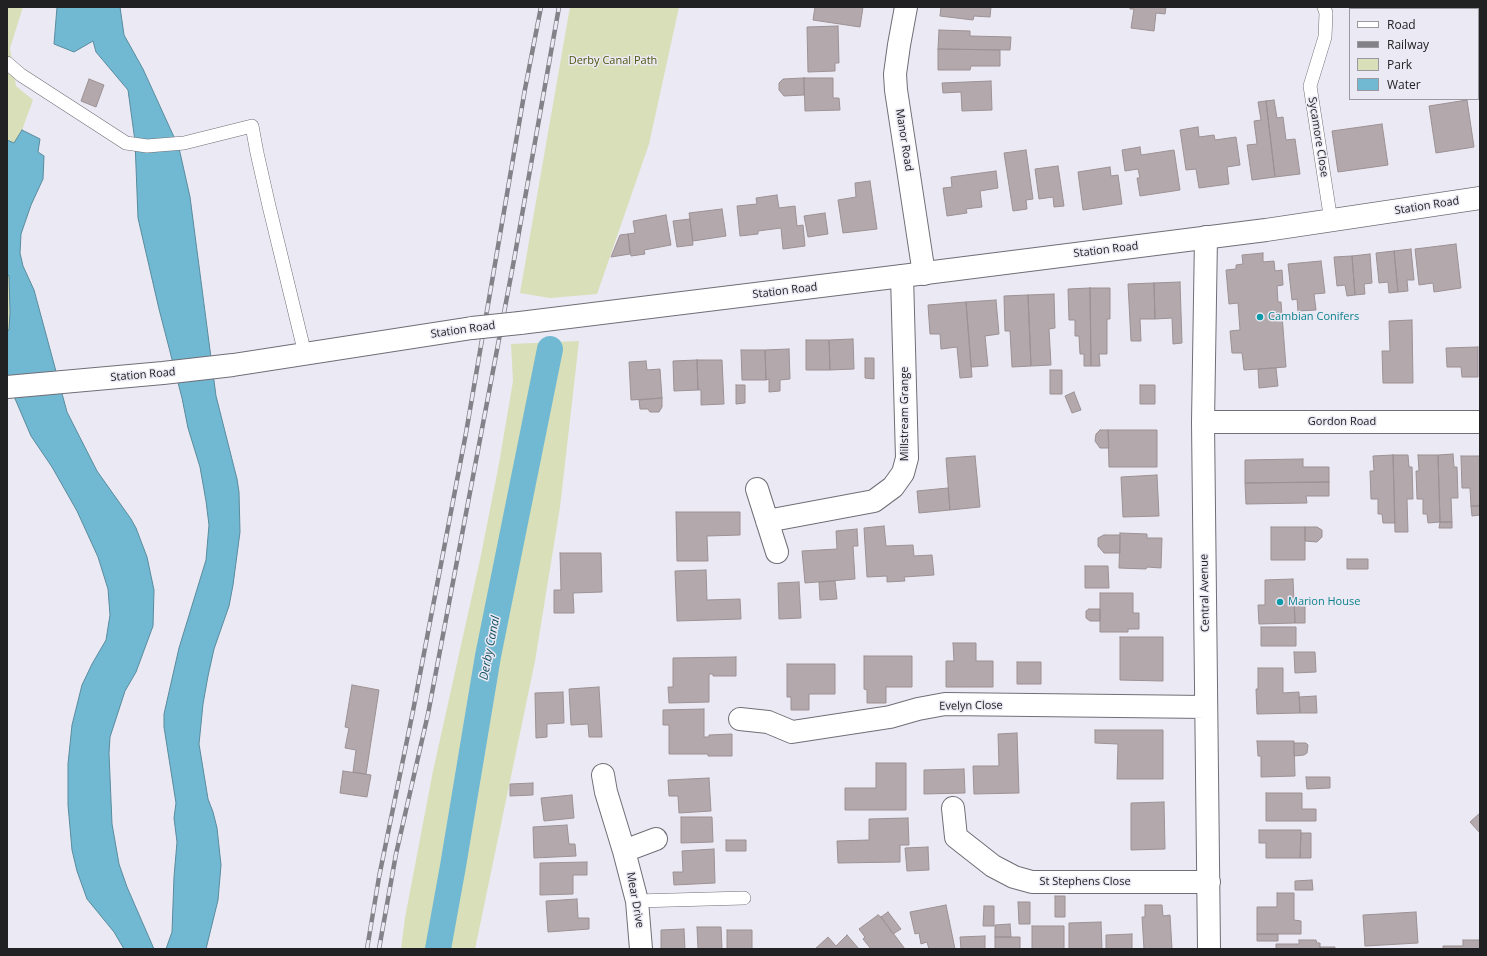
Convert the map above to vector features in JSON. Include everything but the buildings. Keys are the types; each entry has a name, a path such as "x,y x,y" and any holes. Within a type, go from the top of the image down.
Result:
{"street":[{"name":"Manor Road","path":"906,7 895,74 896,90 924,274"},
{"name":"Station Road","path":"7,387 233,365 472,328 924,274 1331,221 1480,198"},
{"name":"Central Avenue","path":"1206,237 1203,422 1209,949"},
{"name":"Millstream Grange","path":"767,521 874,501 893,486 903,473 907,458 902,276"},
{"name":"Gordon Road","path":"1203,422 1480,422"},
{"path":"757,489 777,552"},
{"name":"Evelyn Close","path":"740,719 768,722 792,732 890,717 918,709 946,704 1206,707"},
{"name":"Mear Drive","path":"603,775 606,792 637,901 641,949"},
{"name":"St Stephens Close","path":"953,808 956,837 993,866 1014,877 1032,882 1209,882"},
{"path":"624,851 656,839"}],"lane":[{"name":"Sycamore Close","path":"1324,7 1326,13 1325,37 1310,86 1331,221"},
{"path":"7,63 21,75 126,143 147,146 184,143 252,126 256,153 305,354"},
{"path":"637,901 744,898"}],"green space":[{"path":"7,7 23,7 10,48 16,86 33,100 22,130 14,143 7,140"},
{"name":"Derby Canal Path","path":"570,7 679,7 649,144 597,294 550,298 520,293"},
{"path":"7,274 9,276 10,313 9,330 7,331"},
{"path":"579,341 560,507 535,661 475,949 401,949 405,918 433,771 480,560 499,464 513,381 511,344"}],"water":[{"path":"57,7 120,7 124,35 143,69 179,148 190,197 216,396 237,479 239,492 240,532 233,585 229,606 214,649 208,676 203,704 199,744 208,799 217,828 221,865 218,900 206,949 166,949 172,932 177,842 174,818 176,803 164,727 164,714 179,648 206,560 209,525 206,501 200,467 188,428 138,218 135,141 128,90 96,52 93,41 74,52 54,44"},
{"path":"22,130 40,139 38,152 44,156 43,179 31,205 21,234 20,253 23,266 34,290 67,412 97,471 136,528 147,557 154,590 153,626 136,672 125,691 110,737 109,753 112,824 119,864 127,887 154,949 124,949 114,932 87,899 77,871 72,850 68,805 68,764 72,725 82,685 106,640 110,615 108,589 98,557 77,511 52,467 31,436 7,380 7,331 9,330 10,313 9,276 7,274 7,140 14,143"}],"waterway":[{"name":"Derby Canal","path":"438,949 488,656 550,349"}],"railway":[{"path":"367,949 379,877 413,711 466,433 525,89 541,7"},
{"path":"379,949 396,854 428,714 514,260 559,7"}],"place":[{"name":"Cambian Conifers","path":"1260,317"},
{"name":"Marion House","path":"1280,602"}]}
